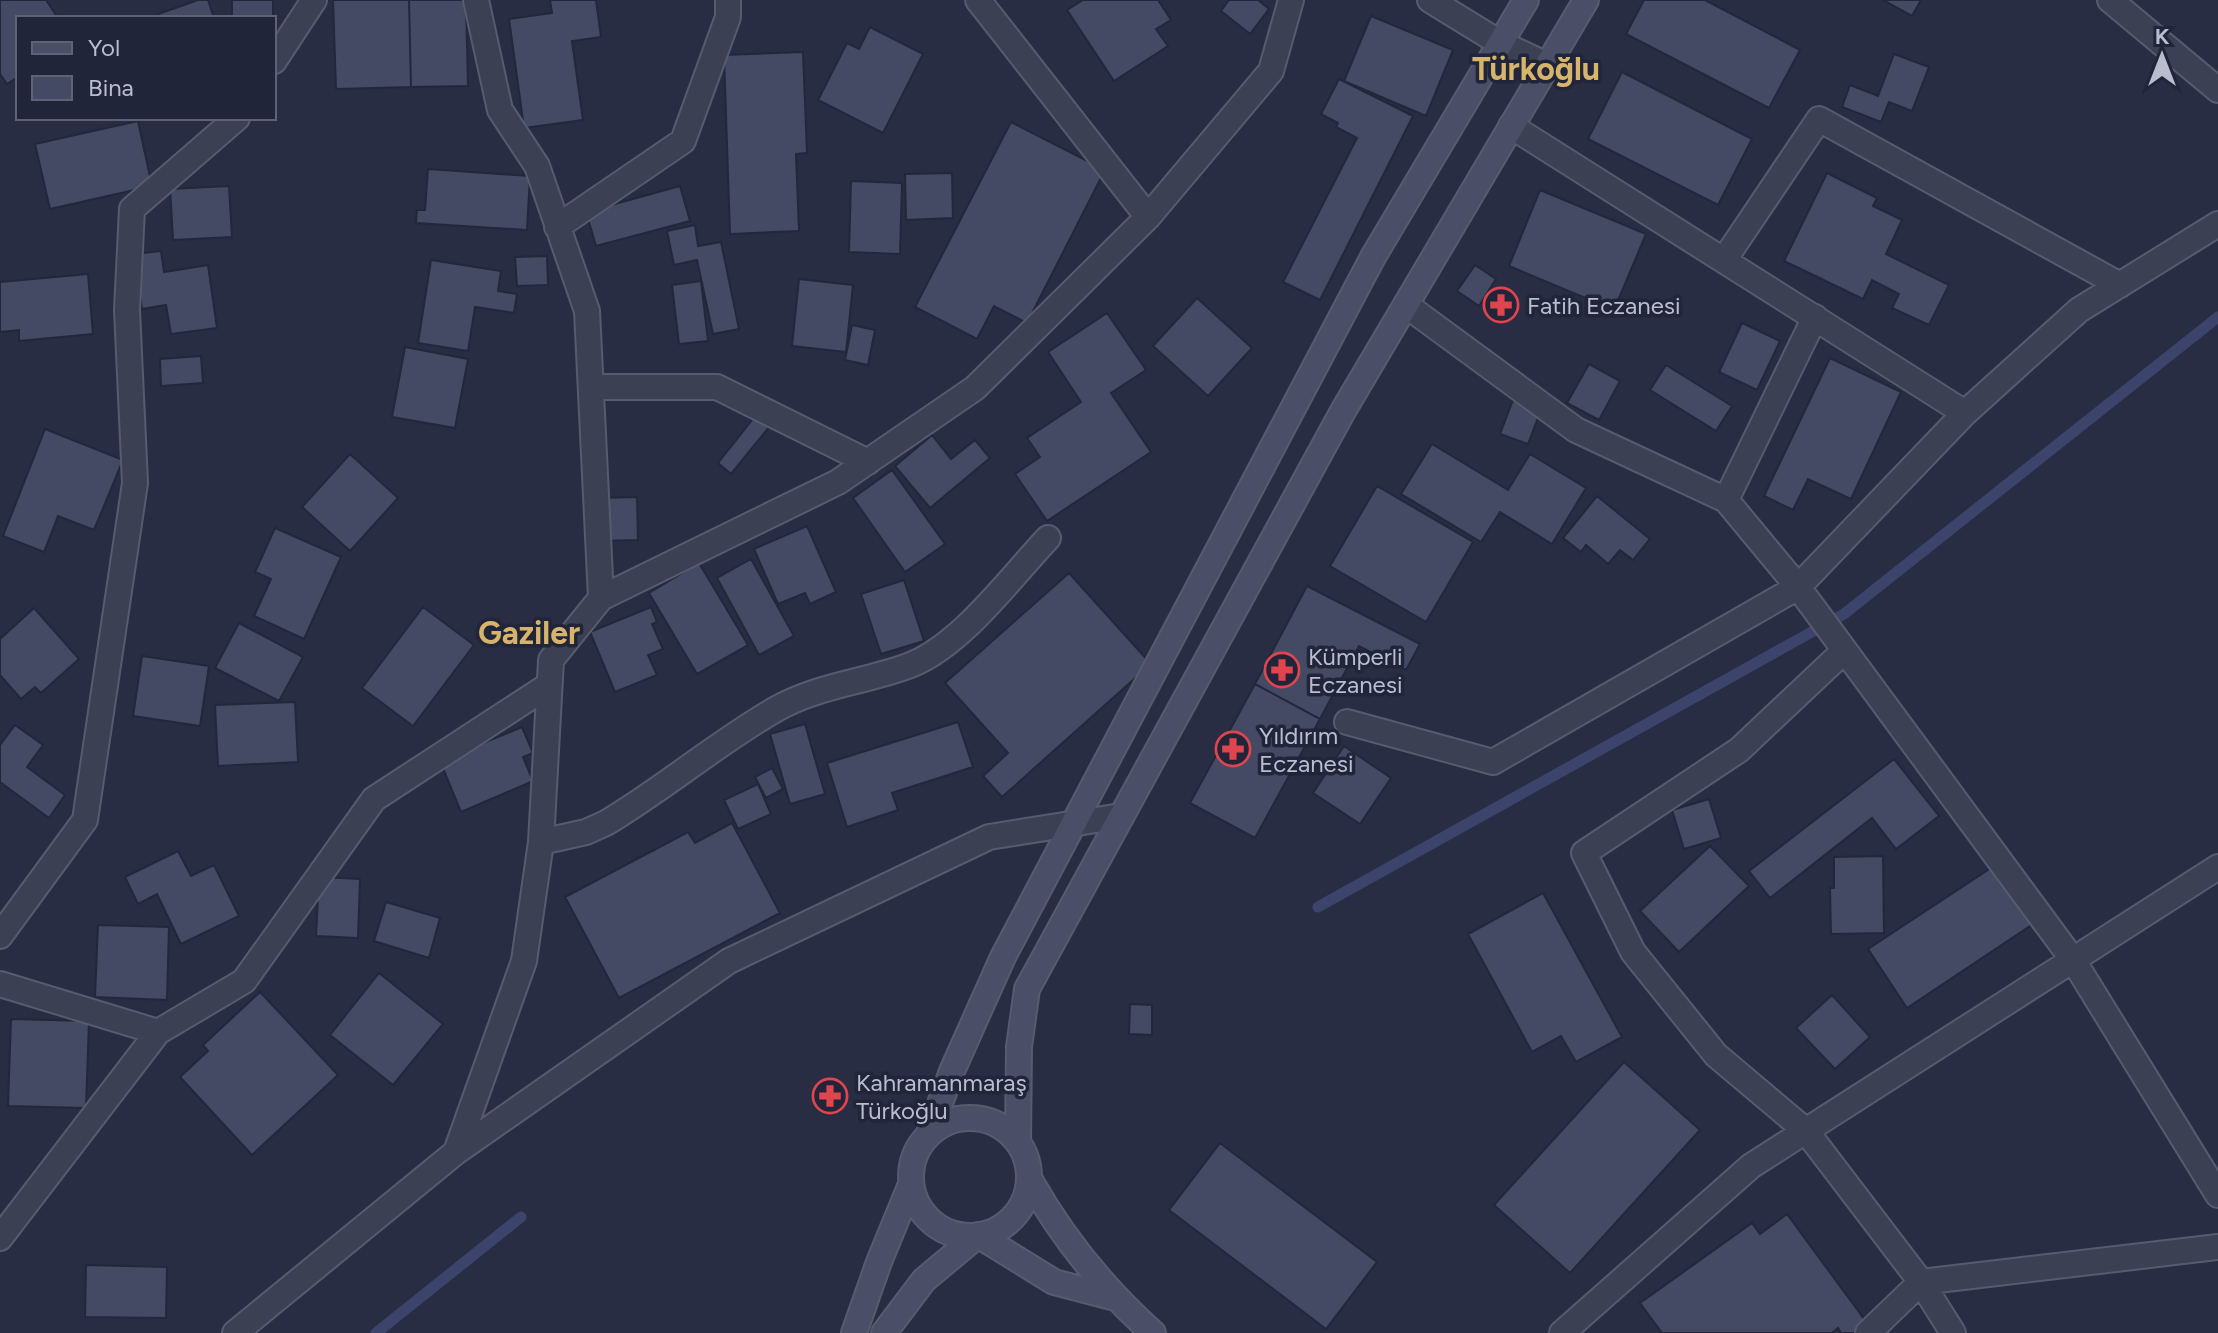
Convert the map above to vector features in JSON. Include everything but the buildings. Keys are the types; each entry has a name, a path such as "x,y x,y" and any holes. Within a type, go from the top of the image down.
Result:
{"main road":[{"path":"1030,1180 1025,1199 1014,1217 998,1229 978,1235 960,1235 942,1229 927,1218 916,1203 911,1184 911,1166 918,1148 929,1133 952,1071 1003,957 1373,257 1526,0"},
{"path":"1018,1141 1019,1047 1027,989 1343,411 1586,0"},
{"path":"929,1133 945,1122 963,1117 984,1119 1003,1127 1018,1141 1027,1159 1030,1180 1046,1208 1115,1298 1153,1333"},
{"path":"854,1333 911,1184"},
{"path":"978,1235 1054,1282 1115,1298"},
{"path":"884,1333 924,1280 978,1235"}],"street":[{"path":"276,58 314,0"},
{"path":"476,0 500,110 537,166 587,311 601,598"},
{"path":"557,227 683,141 728,17 728,0"},
{"path":"978,0 1148,217"},
{"path":"456,1152 524,961 541,842 551,660 601,598 838,482 975,388 1148,217 1271,71 1291,0"},
{"path":"1430,0 1500,43 1547,65"},
{"path":"2110,0 2218,90"},
{"path":"1724,260 1819,119 2120,285"},
{"path":"0,936 85,820 135,483 127,310 132,209 235,120"},
{"path":"1511,126 1965,413"},
{"path":"1347,722 1493,762 1804,596 1965,413 2079,310 2218,224"},
{"path":"1406,305 1576,430 1726,500 1804,596 2073,960 2218,1195"},
{"path":"1726,500 1815,317"},
{"path":"591,387 717,387 868,462"},
{"path":"541,842 586,832 606,823 778,708 825,688 907,667 928,656 965,628 1048,538"},
{"path":"1842,648 1739,750 1584,853 1633,952 1716,1055 1806,1131 1921,1282 1953,1333"},
{"path":"0,1238 158,1032 244,981 374,799 549,685"},
{"path":"235,1333 456,1152 729,961 989,837 1121,816"},
{"path":"1562,1333 1751,1166 2218,867"},
{"path":"0,984 158,1032"},
{"path":"1868,1333 1921,1282 2218,1247"}],"waterway":[{"path":"1318,907 1844,614 2218,317"},
{"path":"376,1333 521,1217"}],"place":[{"name":"Fatih Eczanesi","path":"1501,305"},
{"name":"Kümperli Eczanesi","path":"1282,670"},
{"name":"Yıldırım Eczanesi","path":"1233,749"},
{"name":"Kahramanmaraş Türkoğlu","path":"830,1096"}],"district":[{"name":"Türkoğlu","path":"1536,69"},
{"name":"Gaziler","path":"529,633"}]}
